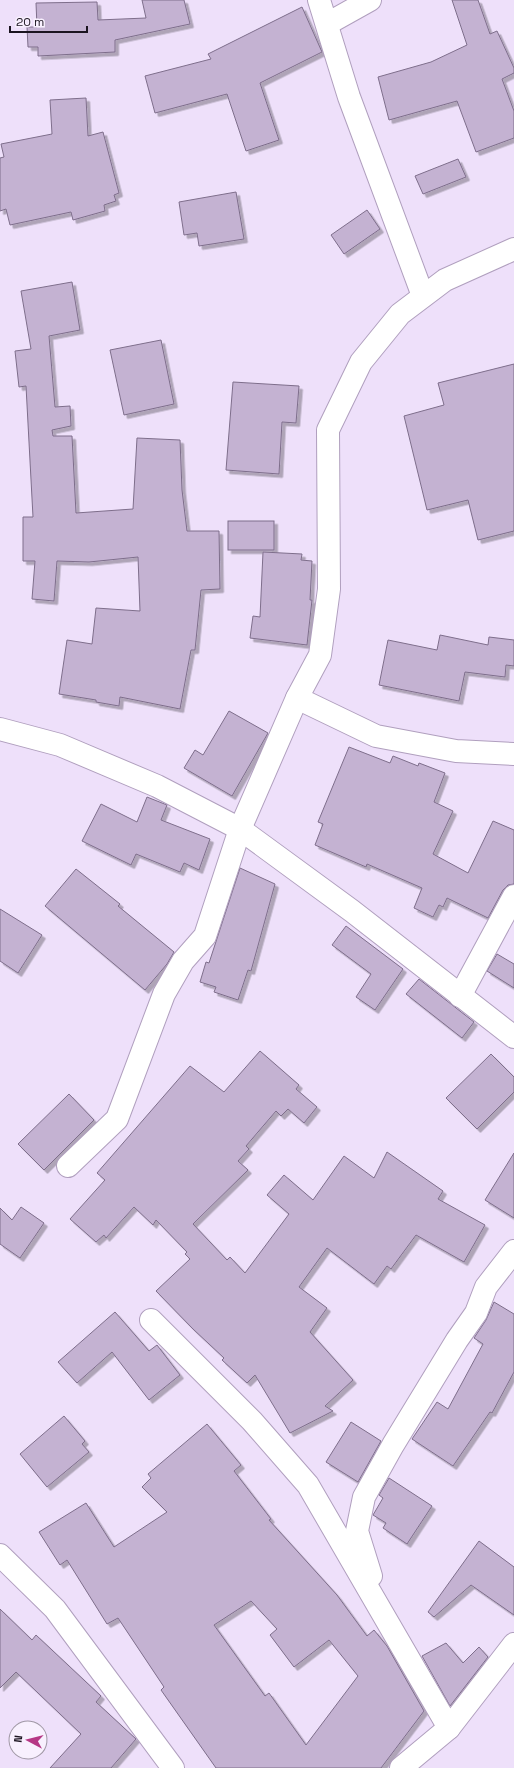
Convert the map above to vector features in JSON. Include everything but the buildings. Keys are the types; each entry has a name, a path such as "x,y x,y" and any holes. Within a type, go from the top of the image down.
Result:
{"street":[{"path":"319,0 349,97 423,296"},
{"path":"327,24 370,0"},
{"path":"68,1166 117,1120 164,994 183,962 205,936 240,829 298,698 320,655 329,589 328,430 361,362 400,314 423,296 445,280 514,249"},
{"path":"298,698 376,736 456,751 514,754"},
{"path":"0,729 60,745 157,786 240,829 352,911 514,1037"},
{"path":"460,996 514,896"},
{"path":"383,1613 357,1531 364,1497 393,1445 453,1347 476,1313 486,1287 514,1251"},
{"path":"151,1320 252,1421 308,1485 449,1728"},
{"path":"0,1555 55,1609 173,1768"},
{"path":"401,1768 449,1728 514,1644"}]}
